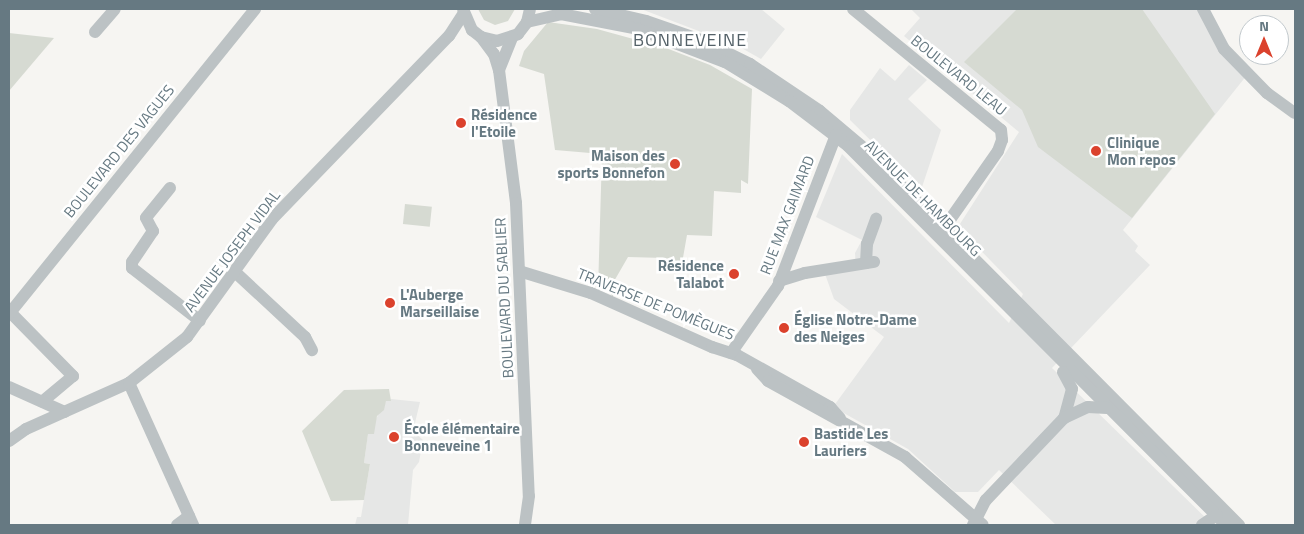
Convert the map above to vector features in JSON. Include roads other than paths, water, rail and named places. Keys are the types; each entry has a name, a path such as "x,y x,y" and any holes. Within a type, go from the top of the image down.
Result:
{"street":[{"path":"105,27 115,9"},
{"name":"BOULEVARD DES VAGUES","path":"9,313 255,9"},
{"path":"449,36 477,34 497,41 512,37 527,22 530,9"},
{"name":"AVENUE DE HAMBOURG","path":"596,9 646,21 701,40 774,78 856,141 1240,525"},
{"name":"BOULEVARD LEAU","path":"853,9 1001,130 1002,140 998,151 944,228"},
{"path":"1203,9 1224,49 1268,94 1295,113"},
{"name":"BOULEVARD DU SABLIER","path":"461,10 477,34 494,54 499,70 516,203 529,496 525,525"},
{"name":"AVENUE JOSEPH VIDAL","path":"9,441 65,412 128,383 175,347 200,321 288,201 449,36 461,10"},
{"name":"AVENUE DE HAMBOURG","path":"527,22 550,15 577,16 618,23 680,42 751,76 836,135 1226,525"},
{"name":"BOULEVARD DU SABLIER","path":"499,70 512,37"},
{"name":"RUE MAX GAIMARD","path":"731,353 779,281 836,135"},
{"path":"170,188 146,218 153,231 132,262 132,268 200,321"},
{"path":"779,281 805,273 870,263 867,244 876,219"},
{"name":"TRAVERSE DE POMÈGUES","path":"519,271 591,293 750,362 768,381 826,415 840,418 905,457 978,523"},
{"path":"235,272 304,337 312,350"},
{"path":"9,313 73,376 42,402"},
{"path":"978,523 986,500 1064,418 1072,400 1071,383 1048,356 1036,337"},
{"path":"128,383 191,520 176,525"},
{"path":"9,387 65,412"},
{"path":"1064,418 1088,407 1107,408"},
{"path":"1202,525 1217,515"}],"place":[{"name":"Résidence l'Etoile","path":"461,123"},
{"name":"Clinique Mon repos","path":"1096,151"},
{"name":"Maison des sports Bonnefon","path":"675,164"},
{"name":"Résidence Talabot","path":"734,274"},
{"name":"L'Auberge Marseillaise","path":"390,303"},
{"name":"Église Notre-Dame des Neiges","path":"784,328"},
{"name":"École élémentaire Bonneveine 1","path":"394,437"},
{"name":"Bastide Les Lauriers","path":"804,442"}],"district":[{"name":"BONNEVEINE","path":"690,40"}]}
